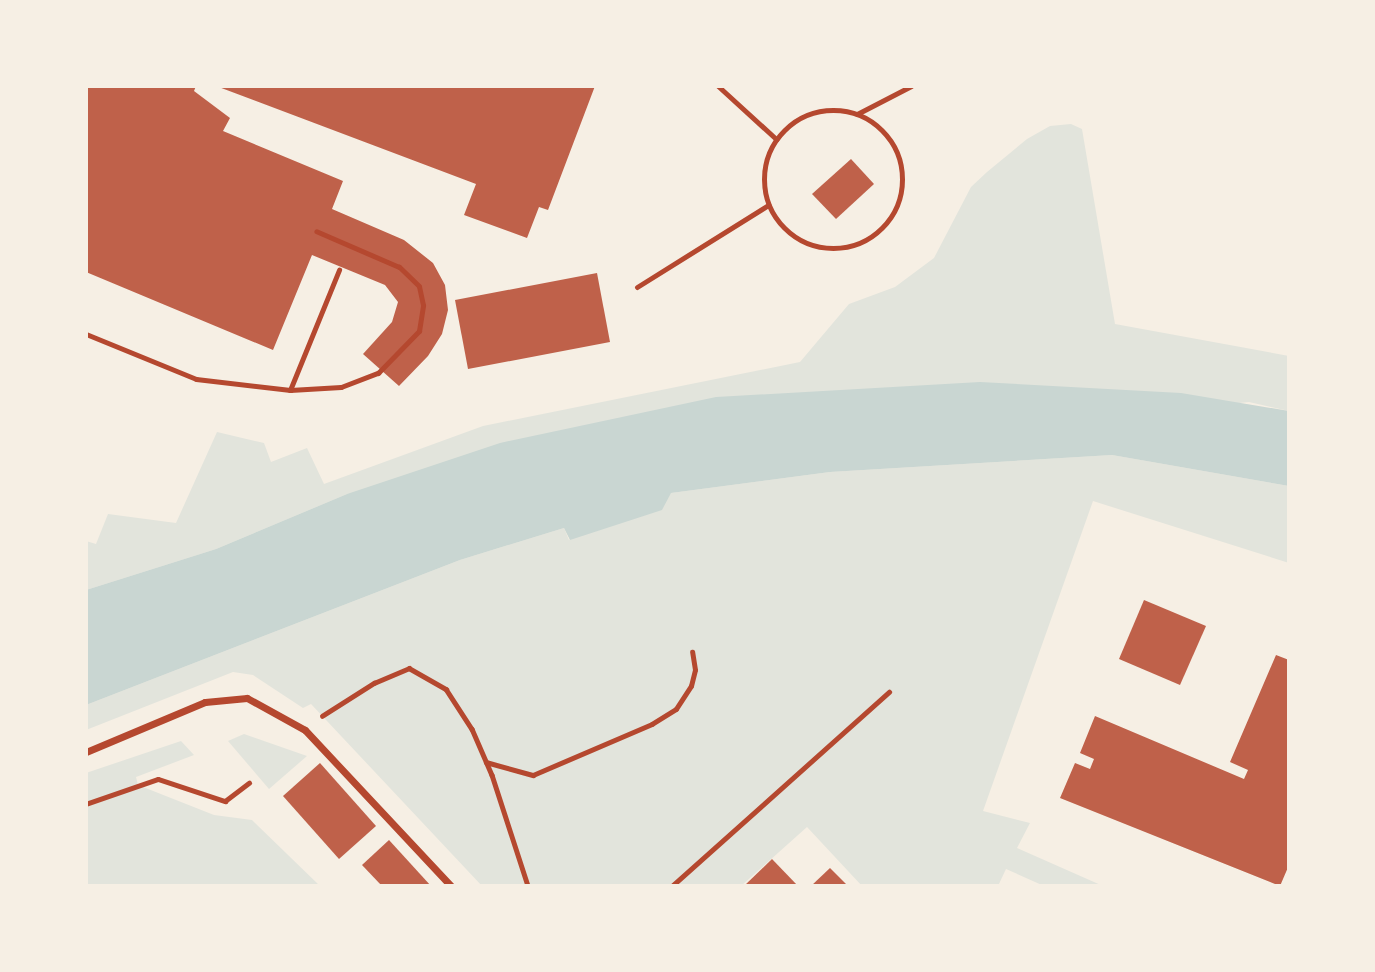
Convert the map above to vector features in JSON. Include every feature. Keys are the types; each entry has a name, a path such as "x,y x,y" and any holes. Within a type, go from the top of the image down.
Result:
{"street":[{"path":"86,752 205,702 228,697 247,698 274,709 305,730 451,886"}],"lane":[{"path":"719,86 776,139"},
{"path":"857,114 911,86"},
{"path":"834,109 857,114 877,125 901,163 902,186 895,209 883,228 842,248 819,247 789,232 768,205 764,170 776,139 792,123 812,113 834,109"},
{"path":"637,287 768,205"},
{"path":"86,334 196,379 290,390 341,387 379,373 419,331 422,305 419,286 399,267 316,231"},
{"path":"290,390 340,270"}],"path":[{"path":"486,762 533,775 652,724 676,709 691,686 695,670 692,652"},
{"path":"305,730 374,683 409,668 446,689 486,762 528,886"},
{"path":"672,886 889,692"},
{"path":"86,804 158,779 225,801 249,783"}],"shaded area":[{"path":"1071,124 1082,129 1115,324 1289,356 1289,411 1249,402 347,494 216,549 86,590 86,541 96,544 108,514 176,523 217,432 264,443 271,462 307,448 324,484 483,426 800,362 849,304 895,287 934,258 971,187 987,172 1027,139 1050,126"},
{"path":"980,382 1181,393 1289,411 1289,486 1112,455 830,472 671,493 662,510 570,540 564,528 460,560 86,705 86,590 216,549 347,494 500,443 716,397"},
{"path":"1112,455 1289,486 1289,563 1093,501 983,811 1030,823 1017,848 1103,886 1044,886 1006,869 998,886 862,886 807,827 741,886 482,886 311,704 303,708 253,675 233,672 86,730 86,705 460,560 564,528 569,540 671,493 830,472"},
{"path":"244,734 307,756 269,789 228,741"},
{"path":"181,741 194,755 136,777 138,785 214,815 252,820 320,886 86,886 86,773"}],"building":[{"path":"86,86 196,86 194,91 230,118 223,131 343,181 332,209 404,240 433,263 445,285 448,310 442,334 428,356 399,386 363,354 392,322 398,302 385,285 312,255 273,350 86,272"},
{"path":"216,86 595,86 548,210 539,207 527,238 464,215 476,184"},
{"path":"851,159 874,184 836,219 812,194"},
{"path":"597,273 610,342 468,369 455,300"},
{"path":"1144,600 1206,626 1180,685 1119,659"},
{"path":"1276,655 1289,660 1289,865 1280,886 1060,798 1075,763 1090,769 1094,759 1080,753 1095,716 1244,779 1248,770 1230,762"},
{"path":"320,763 376,826 339,859 283,796"},
{"path":"389,840 431,886 381,885 362,865"},
{"path":"772,859 798,886 744,886"},
{"path":"830,868 848,886 811,886"}]}
